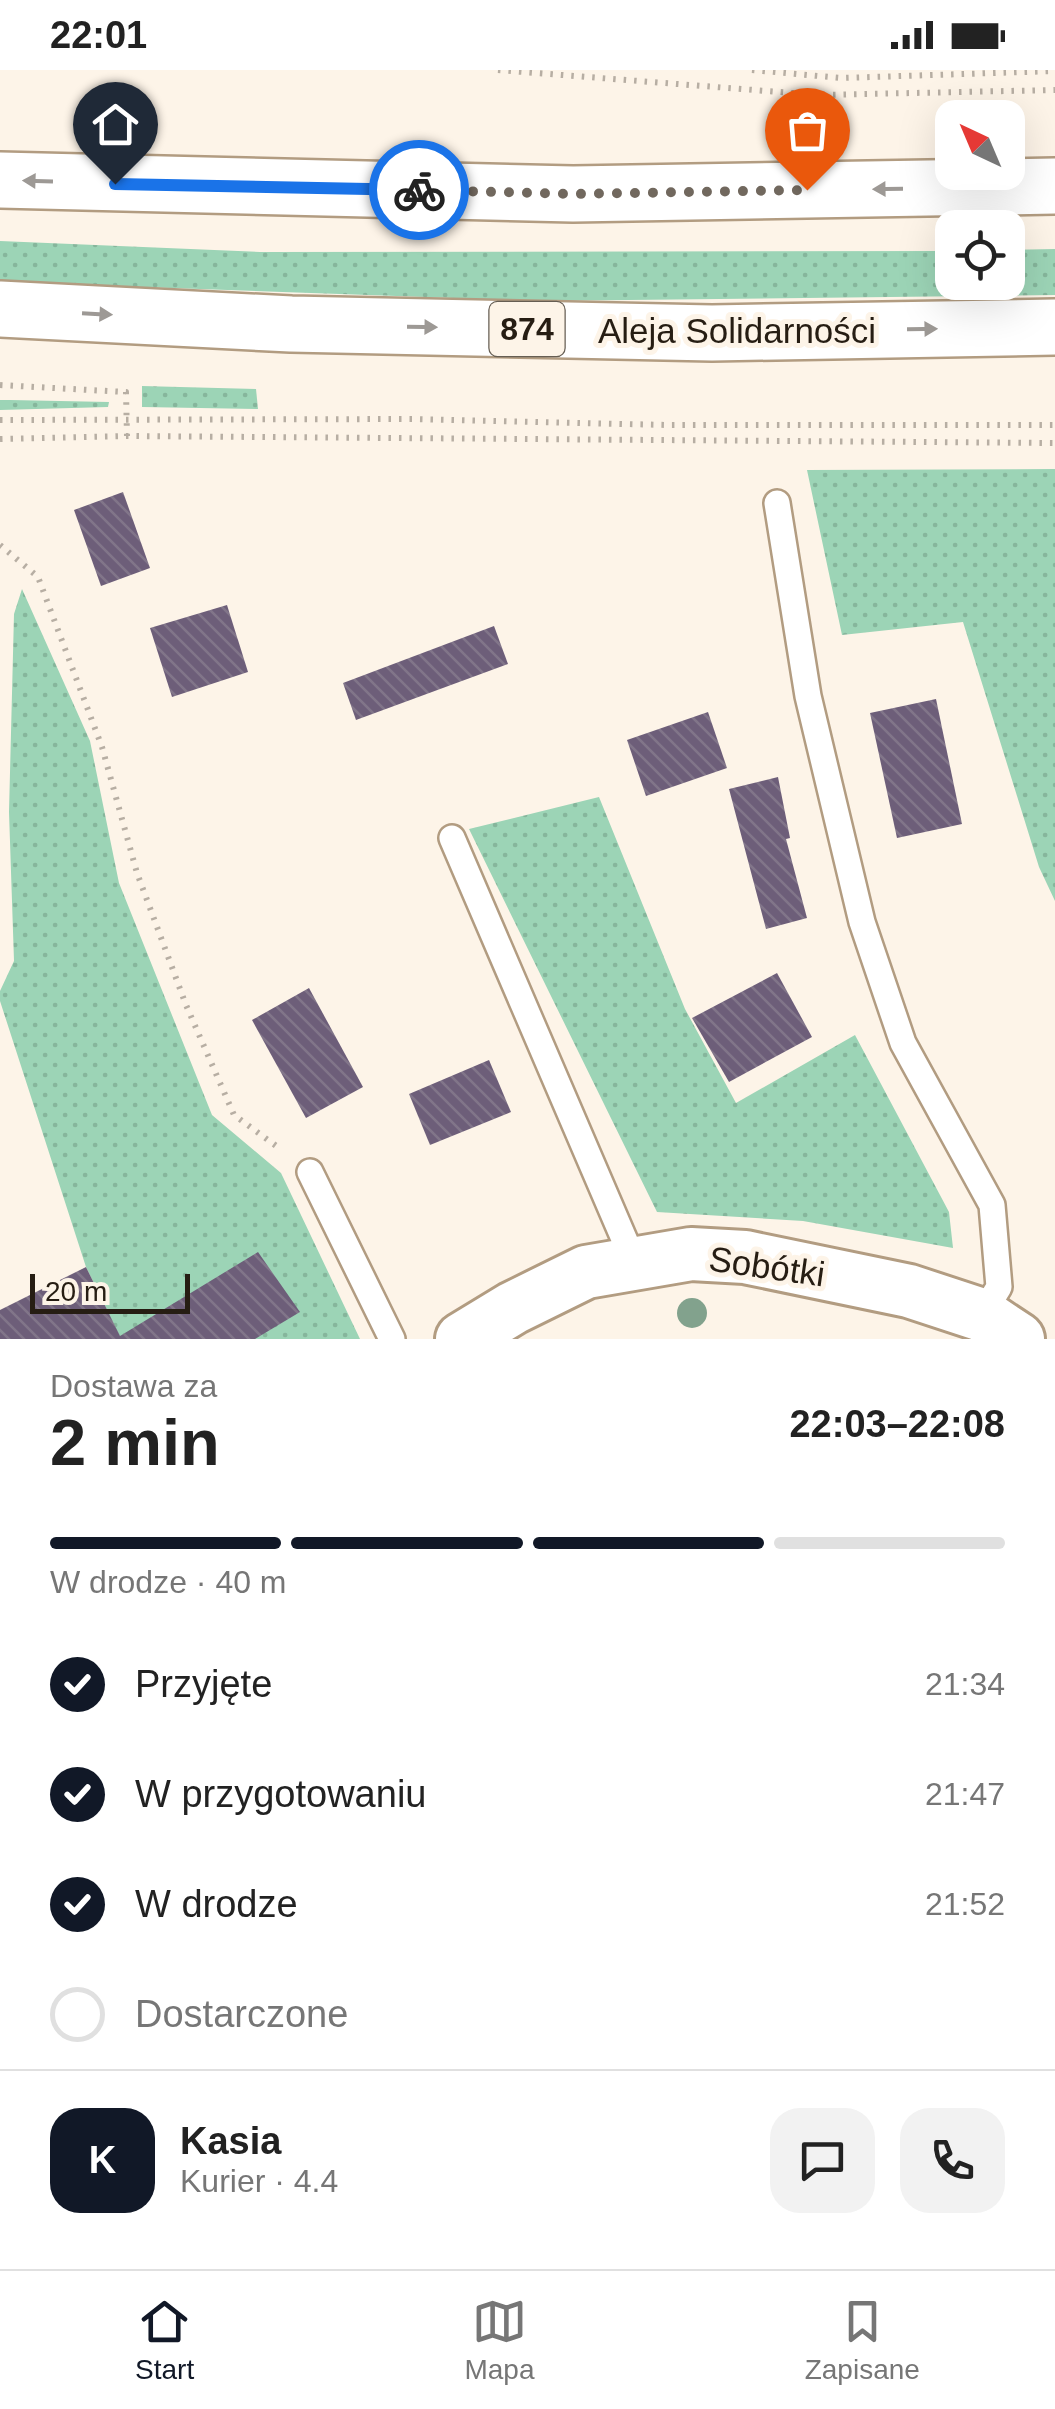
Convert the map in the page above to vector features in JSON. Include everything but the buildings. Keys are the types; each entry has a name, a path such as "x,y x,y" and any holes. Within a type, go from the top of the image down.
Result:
{"main road":[{"path":"0,180 573,194 1055,186"},
{"name":"Aleja Solidarności","path":"0,310 291,324 712,333 1055,327"}],"street":[{"name":"Sobótki","path":"462,1339 513,1308 586,1272 691,1254 745,1257 909,1291 1000,1327"}],"lane":[{"path":"776,503 808,696 862,922 904,1043 992,1206 1000,1327"},
{"path":"452,838 634,1262"},
{"path":"310,1172 392,1339"}],"path":[{"path":"498,70 818,94 1055,90"},
{"path":"752,70 841,78 1055,71"},
{"path":"0,385 126,392 127,436"},
{"path":"0,420 1055,425"},
{"path":"0,439 127,436 1055,443"},
{"path":"0,544 38,577 102,746 137,874 186,1005 234,1114 310,1172"}],"green space":[{"path":"0,241 260,252 935,251 935,296 538,301 0,282"},
{"path":"1055,249 1055,295 1025,295 1025,250"},
{"path":"142,386 256,389 258,409 142,407"},
{"path":"0,400 109,402 108,407 0,410"},
{"path":"1055,469 1055,901 1039,867 963,622 842,635 807,470"},
{"path":"22,589 90,741 119,883 212,1115 281,1173 360,1339 121,1339 86,1267 0,1001 0,991 14,961 9,812 14,614"},
{"path":"599,797 685,1009 736,1103 855,1035 949,1212 953,1248 803,1221 657,1212 469,829"}],"way so far":[{"path":"419,190 573,194 807,190"}],"route":[{"path":"115,184 419,190"}]}
